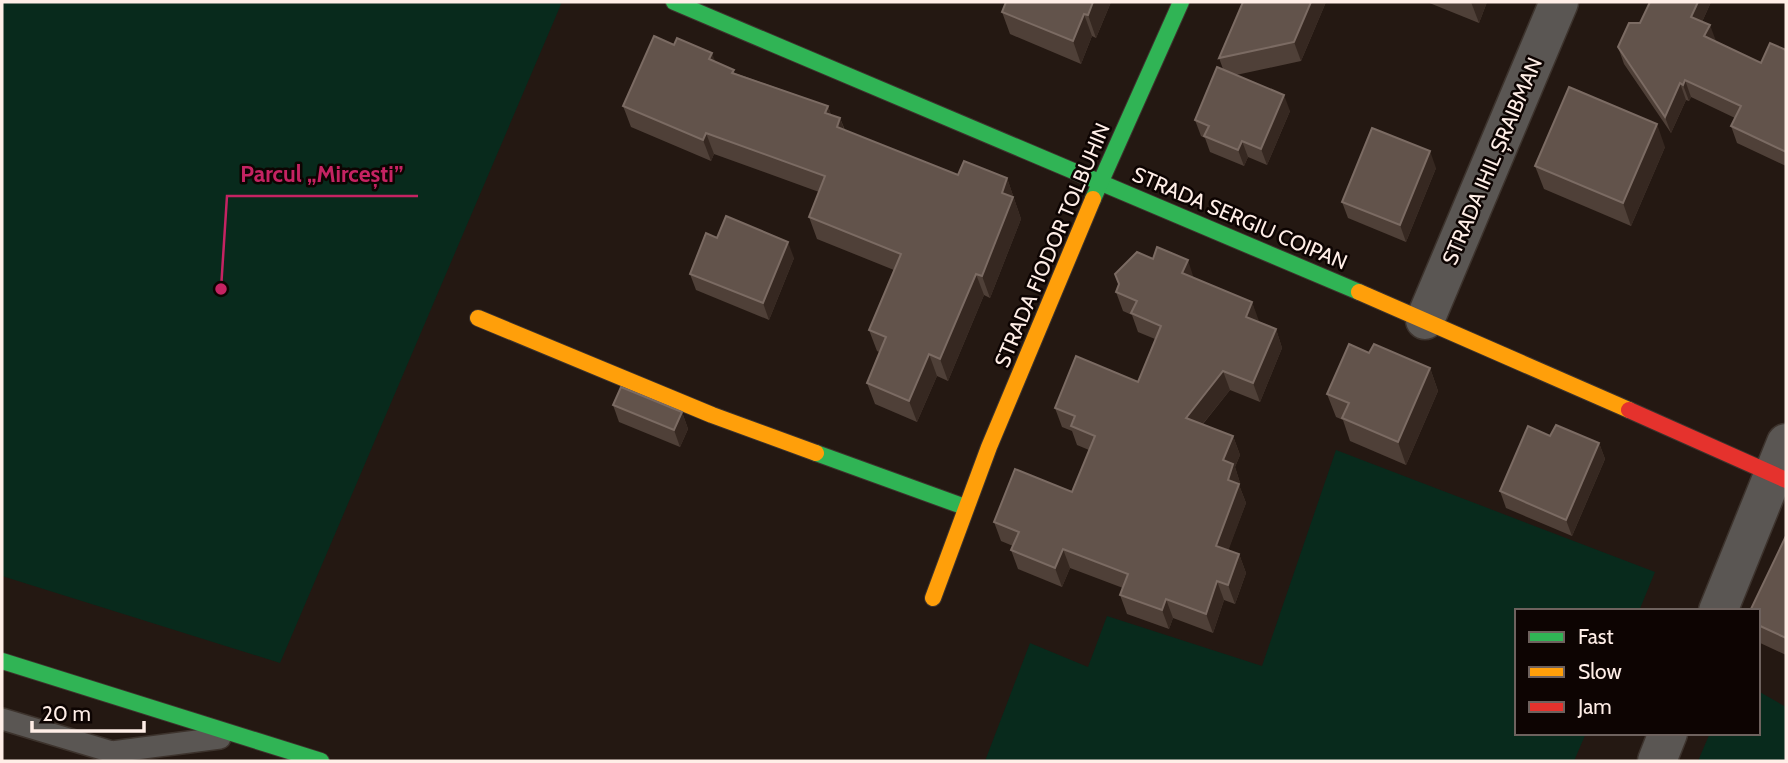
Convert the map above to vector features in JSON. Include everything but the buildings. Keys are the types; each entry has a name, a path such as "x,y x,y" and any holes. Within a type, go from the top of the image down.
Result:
{"street":[{"name":"STRADA SERGIU COIPAN","path":"674,2 1424,320 1782,466"},
{"name":"STRADA FIODOR TOLBUHIN","path":"933,598 965,507 1100,181 1181,2"},
{"name":"STRADA IHIL ȘRAIBMAN","path":"1424,320 1559,2"},
{"path":"478,318 712,415 965,507"},
{"path":"1719,609 1782,466"},
{"path":"2,661 321,761"},
{"path":"1657,761 1667,735"}],"lane":[{"path":"2,719 109,756 239,735"}],"green space":[{"path":"2,2 562,2 280,663 2,576"},
{"path":"1336,450 1655,572 1640,609 1515,609 1515,735 1585,735 1574,761 985,761 1030,643 1088,667 1107,616 1262,666"},
{"path":"1760,692 1786,707 1786,761 1698,761 1709,735 1760,735"}],"traffic: fast":[{"path":"674,2 1359,292"},
{"path":"1093,199 1181,2"},
{"path":"816,453 965,507"},
{"path":"2,661 321,761"}],"traffic: slow":[{"path":"933,598 989,447 1093,199"},
{"path":"1359,292 1629,410"},
{"path":"478,318 712,415 816,453"}],"traffic: jam":[{"path":"1629,410 1786,480"}],"place":[{"name":"Parcul „Mircești”","path":"221,289"}]}
